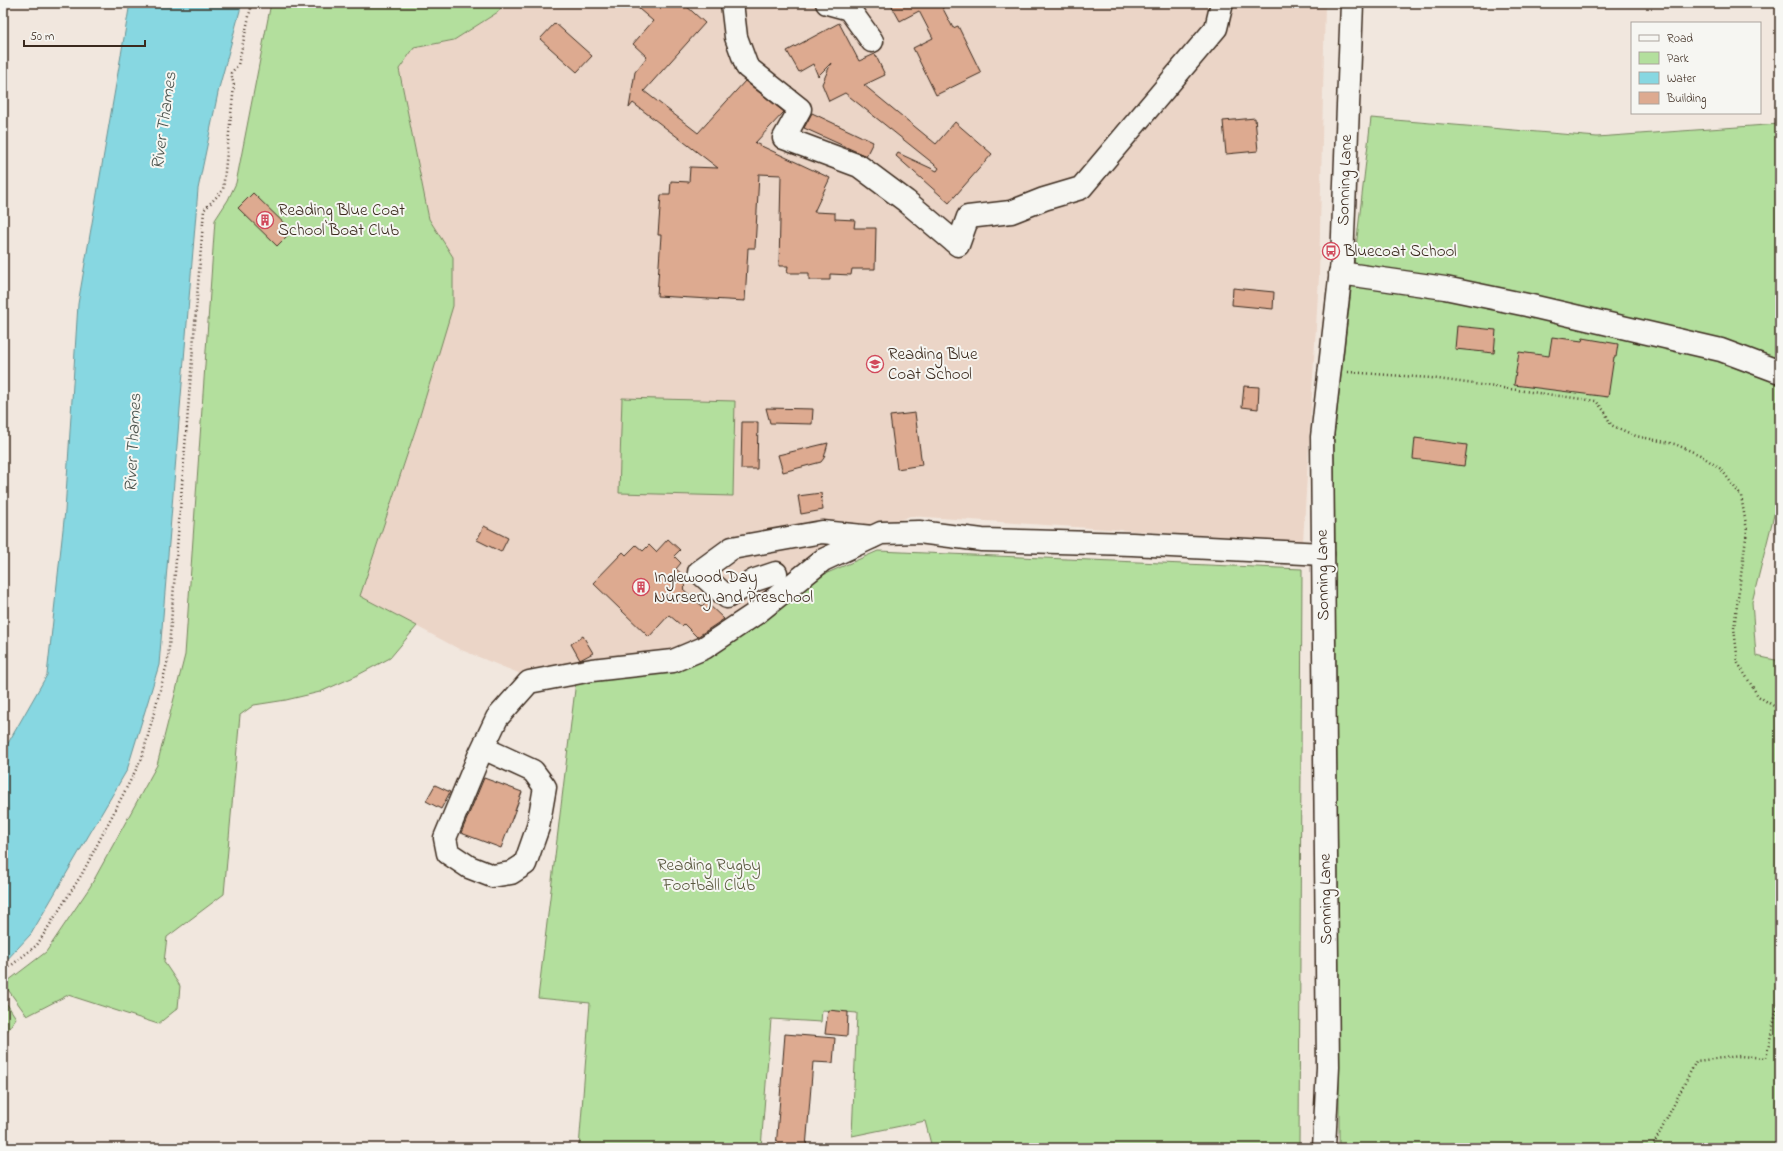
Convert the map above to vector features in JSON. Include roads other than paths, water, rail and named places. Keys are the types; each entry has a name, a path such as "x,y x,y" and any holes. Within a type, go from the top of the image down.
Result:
{"street":[{"path":"732,3 736,37 747,67 800,109 784,138 859,166 906,201 958,245 968,217 1011,212 1081,188 1216,28 1222,3"},
{"path":"827,3 849,9 872,41"},
{"name":"Sonning Lane","path":"1324,1148 1328,1067 1322,437 1340,272 1352,3"},
{"path":"1340,272 1445,288 1526,305 1721,350 1780,372"},
{"path":"776,573 754,580 728,597 699,572 732,548 822,532 872,537"},
{"path":"483,748 533,770 545,787 538,827 525,864 511,874 492,876 469,867 448,853 445,838 483,748 497,718 529,682 592,670 673,661 704,648 758,612 823,560 881,533 919,532 982,540 1132,544 1323,554"}],"water":[{"name":"River Thames","path":"130,3 242,3 219,88 198,189 159,665 127,770 31,934 3,964 3,752 47,675 65,511 78,304"}],"place":[{"name":"Reading Blue Coat School Boat Club","path":"265,220"},
{"name":"Bluecoat School","path":"1331,251"},
{"name":"Reading Blue Coat School","path":"875,364"},
{"name":"Inglewood Day Nursery and Preschool","path":"641,587"}],"park label":[{"name":"Reading Rugby Football Club","path":"709,875"}]}
